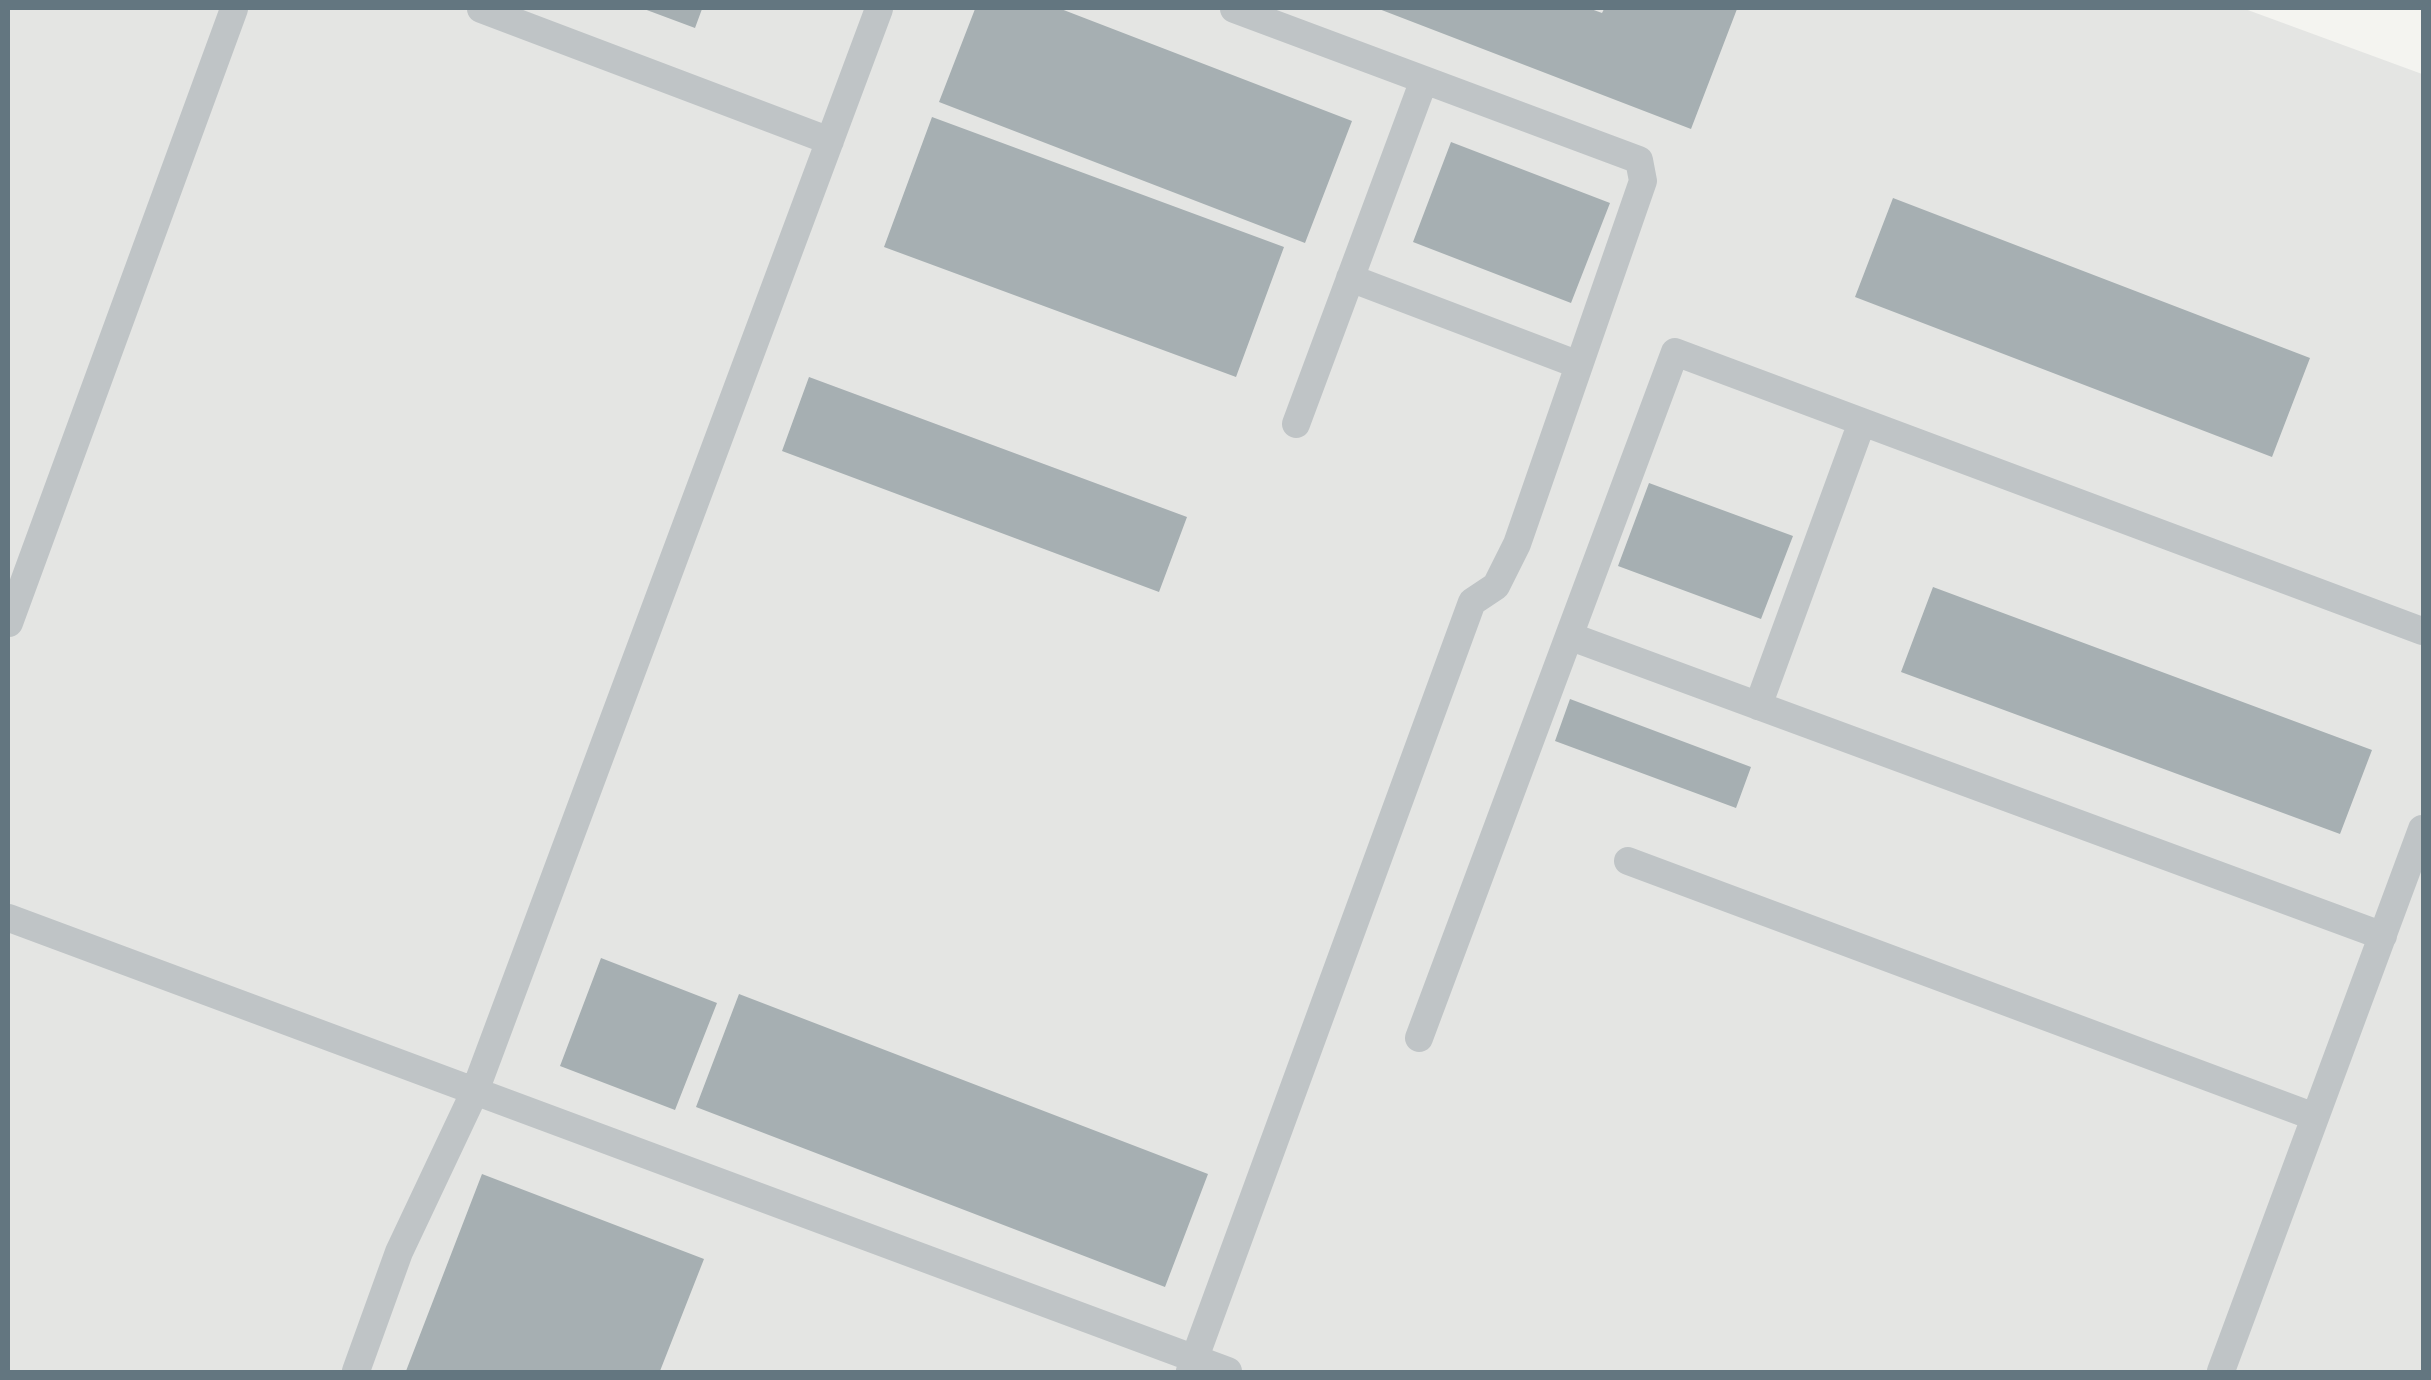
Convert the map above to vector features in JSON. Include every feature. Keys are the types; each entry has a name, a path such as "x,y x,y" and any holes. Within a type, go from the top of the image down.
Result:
{"lane":[{"path":"9,623 234,9"},
{"path":"481,9 830,140"},
{"path":"356,1371 399,1252 475,1091 879,9"},
{"path":"1192,1365 1472,602 1496,586 1516,544 1643,181 1639,160 1234,9"},
{"path":"1296,424 1424,80"},
{"path":"1350,278 1579,365"},
{"path":"1419,1038 1675,352 2422,631"},
{"path":"1758,706 1862,422"},
{"path":"1569,636 2382,936"},
{"path":"2221,1371 2422,829"},
{"path":"1628,861 2315,1117"},
{"path":"9,918 475,1091 1192,1365 1228,1371"}],"shaded area":[{"path":"9,9 2245,9 2422,74 2422,1371 9,1371"}],"building":[{"path":"644,9 702,9 695,28"},
{"path":"975,9 1061,9 1352,121 1305,243 939,102"},
{"path":"1379,9 1591,9 1602,13 1604,9 1737,9 1691,129"},
{"path":"932,117 1284,247 1236,377 884,247"},
{"path":"1451,142 1610,203 1571,303 1413,242"},
{"path":"1893,198 2310,358 2272,457 1855,297"},
{"path":"809,377 1187,517 1159,592 782,451"},
{"path":"1649,483 1793,536 1761,619 1618,566"},
{"path":"1933,587 2372,750 2340,834 1901,672"},
{"path":"1570,699 1751,767 1736,808 1555,741"},
{"path":"601,958 717,1003 675,1110 560,1066"},
{"path":"739,994 1208,1174 1165,1287 696,1107"},
{"path":"482,1174 704,1259 660,1371 406,1371"}]}
